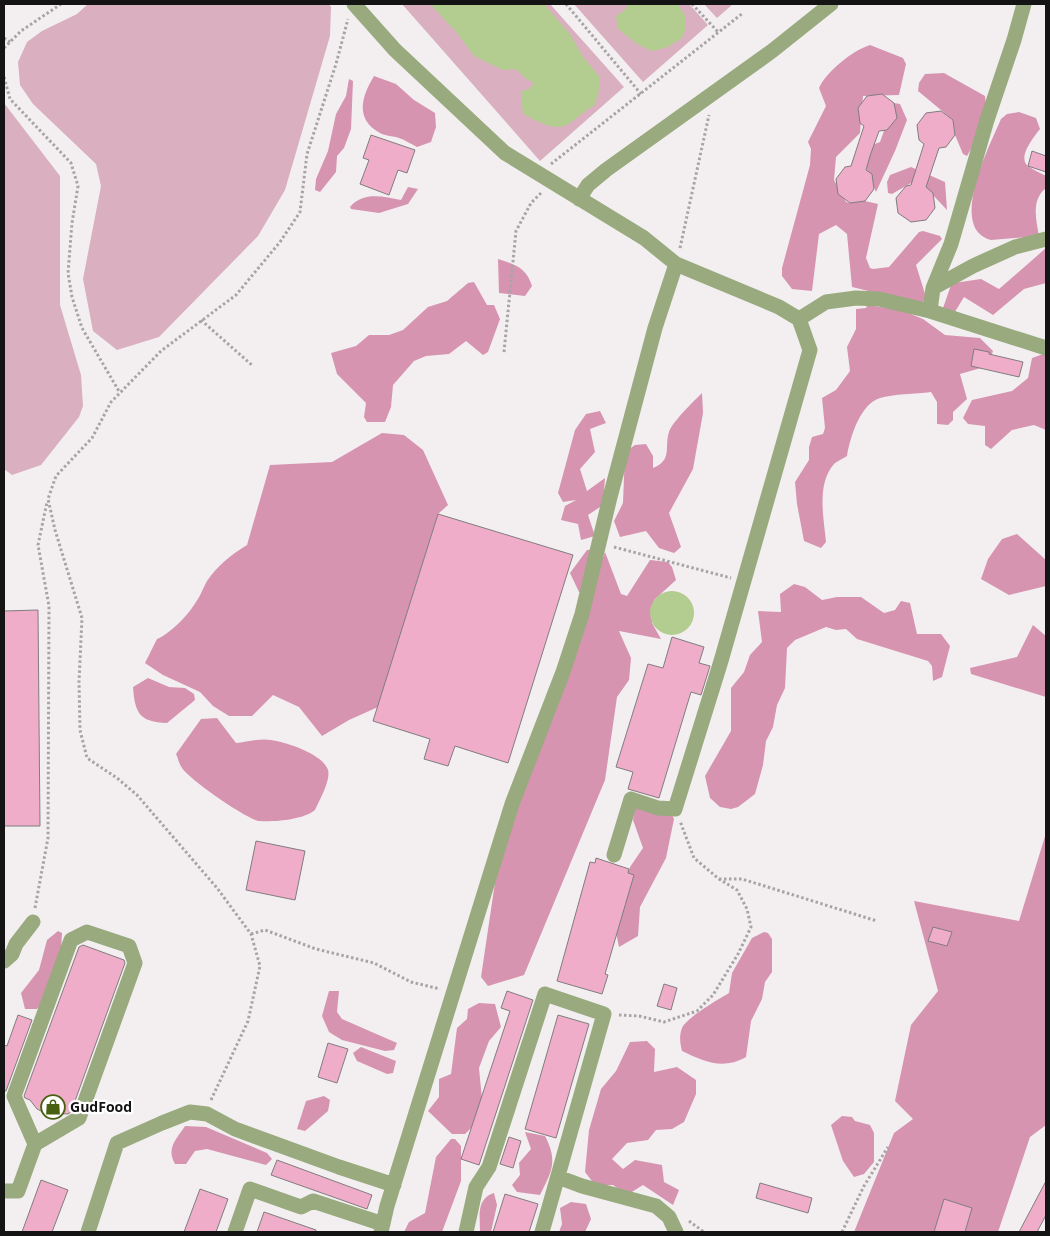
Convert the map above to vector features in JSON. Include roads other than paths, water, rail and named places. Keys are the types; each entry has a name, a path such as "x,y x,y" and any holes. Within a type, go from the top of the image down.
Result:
{"street":[{"path":"579,199 588,185 606,170 772,51 831,4"},
{"path":"930,312 933,288 951,244 987,120 1024,4"},
{"path":"352,8 505,154 644,238 676,264 779,307 799,319 810,350 744,582 675,809 658,808 631,799 614,855"},
{"path":"933,288 973,266 1015,247 1046,239"},
{"path":"235,1232 250,1188 301,1207 313,1201 382,1228 512,804 563,672 582,614 598,544 655,328 676,264"},
{"path":"799,319 826,302 856,298 879,299 930,312 1046,348"},
{"path":"4,961 12,954 16,944 33,922"},
{"path":"4,1191 18,1191 35,1144 79,1118 135,963 129,946 87,932 71,940 14,1096 35,1144"},
{"path":"466,1232 476,1187 489,1167 545,994 604,1014 542,1232"},
{"path":"88,1232 117,1143 190,1112 206,1114 235,1129 394,1185"},
{"path":"558,1176 582,1186 656,1206 669,1217 676,1232"}],"place":[{"name":"GudFood","path":"53,1107"}]}
